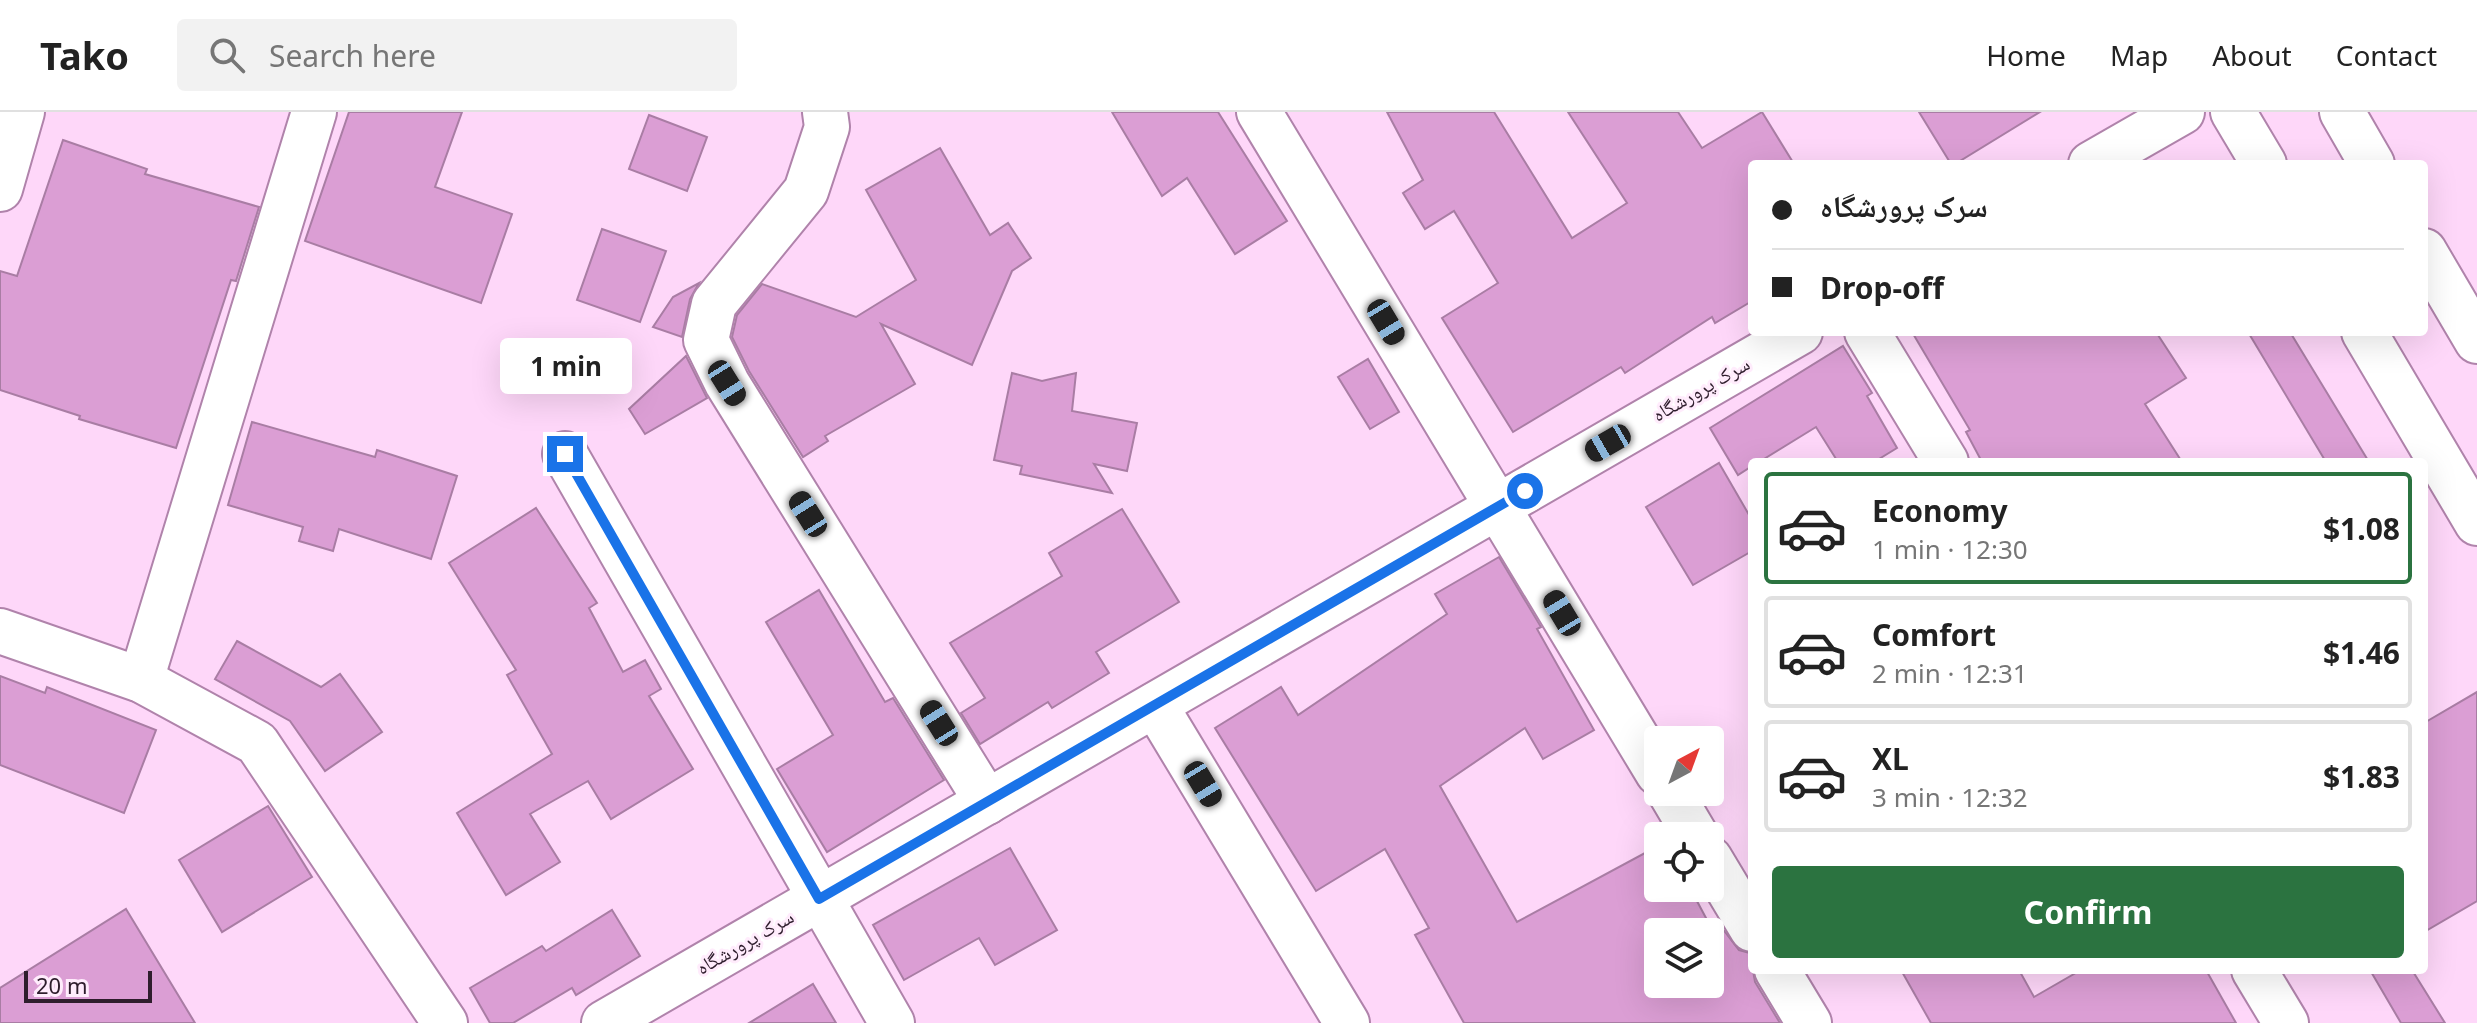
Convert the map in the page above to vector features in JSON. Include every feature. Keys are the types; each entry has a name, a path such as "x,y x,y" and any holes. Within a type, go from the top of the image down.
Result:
{"street":[{"path":"0,189 22,112"},
{"path":"141,680 314,112"},
{"path":"825,112 827,127 806,191 714,304 706,340 727,383 987,802"},
{"path":"1259,112 1644,750"},
{"path":"2098,160 2182,112"},
{"path":"2233,112 2262,160"},
{"path":"2342,112 2370,160"},
{"path":"2428,258 2477,341"},
{"name":"سرک پرورشگاه","path":"604,1023 1793,336"},
{"path":"1869,336 1944,458"},
{"path":"2366,336 2477,523"},
{"path":"565,454 892,1023"},
{"path":"0,631 141,680 257,743 445,1023"},
{"path":"1155,705 1347,1023"},
{"path":"1724,882 1748,922"},
{"path":"1779,974 1809,1023"},
{"path":"2256,974 2286,1023"}],"building":[{"path":"349,112 462,112 435,187 512,214 481,303 305,241"},
{"path":"1112,112 1218,112 1287,221 1235,254 1187,178 1162,196"},
{"path":"1387,112 1494,112 1572,238 1627,203 1568,112 1678,112 1702,148 1762,112 1792,160 1748,160 1748,303 1715,323 1712,317 1625,373 1621,367 1513,432 1442,318 1498,283 1454,211 1425,229 1403,193 1423,180"},
{"path":"1919,112 2040,112 1962,160 1949,160"},
{"path":"649,115 707,137 687,191 629,169"},
{"path":"63,140 147,169 145,174 259,207 236,281 231,280 176,448 79,419 80,416 0,390 0,271 17,276"},
{"path":"940,148 990,235 1008,223 1031,258 1012,271 972,365 881,324 915,384 825,436 828,441 803,457 749,371 732,337 737,315 762,284 856,317 916,280 866,190"},
{"path":"602,229 666,251 640,322 577,300"},
{"path":"699,283 690,299 682,337 653,327 673,297"},
{"path":"1914,336 2159,336 2186,378 2145,404 2179,458 1980,458 1966,432 1970,430"},
{"path":"2250,336 2292,336 2367,458 2324,458"},
{"path":"1843,346 1872,393 1867,396 1897,448 1881,458 1835,458 1816,427 1766,458 1748,458 1748,469 1738,475 1710,428"},
{"path":"686,356 707,398 645,434 629,409"},
{"path":"1368,359 1399,412 1370,429 1338,377"},
{"path":"1012,373 1042,381 1076,373 1072,411 1137,423 1127,471 1094,464 1112,493 1020,474 1022,466 994,460"},
{"path":"252,422 375,457 377,450 457,476 431,559 339,529 333,551 299,541 303,527 228,505"},
{"path":"1719,463 1748,513 1748,553 1693,585 1646,507"},
{"path":"536,508 597,603 589,608 623,672 645,660 661,689 649,696 693,769 611,819 588,781 530,814 560,862 506,895 457,813 552,754 507,675 516,670 449,563"},
{"path":"1122,509 1179,602 1096,652 1109,673 1052,708 1048,702 980,744 961,713 985,698 950,643 1062,576 1049,553"},
{"path":"1499,557 1541,627 1537,629 1594,730 1543,759 1525,728 1440,786 1517,922 1644,854 1644,902 1697,902 1706,918 1644,918 1644,998 1724,998 1724,931 1739,950 1748,952 1748,974 1754,974 1755,982 1780,1023 1464,1023 1415,935 1429,928 1385,849 1316,891 1215,728 1281,687 1298,715 1447,614 1435,594"},
{"path":"819,590 885,702 893,698 944,780 827,852 777,769 833,735 766,622"},
{"path":"237,641 321,687 340,674 382,732 325,771 290,721 215,679"},
{"path":"0,676 45,693 47,687 156,730 124,813 0,765"},
{"path":"2477,692 2477,901 2428,930 2428,721"},
{"path":"268,806 312,877 222,932 179,860"},
{"path":"1010,848 1057,930 995,965 979,938 904,980 873,925"},
{"path":"126,909 195,1023 0,1023 0,988"},
{"path":"612,910 640,956 576,995 572,988 513,1023 490,1023 470,988 542,946 546,951"},
{"path":"1903,974 2021,974 2034,997 2074,974 2208,974 2236,1023 1931,1023"},
{"path":"2372,974 2414,974 2445,1023 2401,1023"},
{"path":"813,984 836,1023 749,1023"}],"route":[{"path":"565,454 819,899 1525,491"}]}
